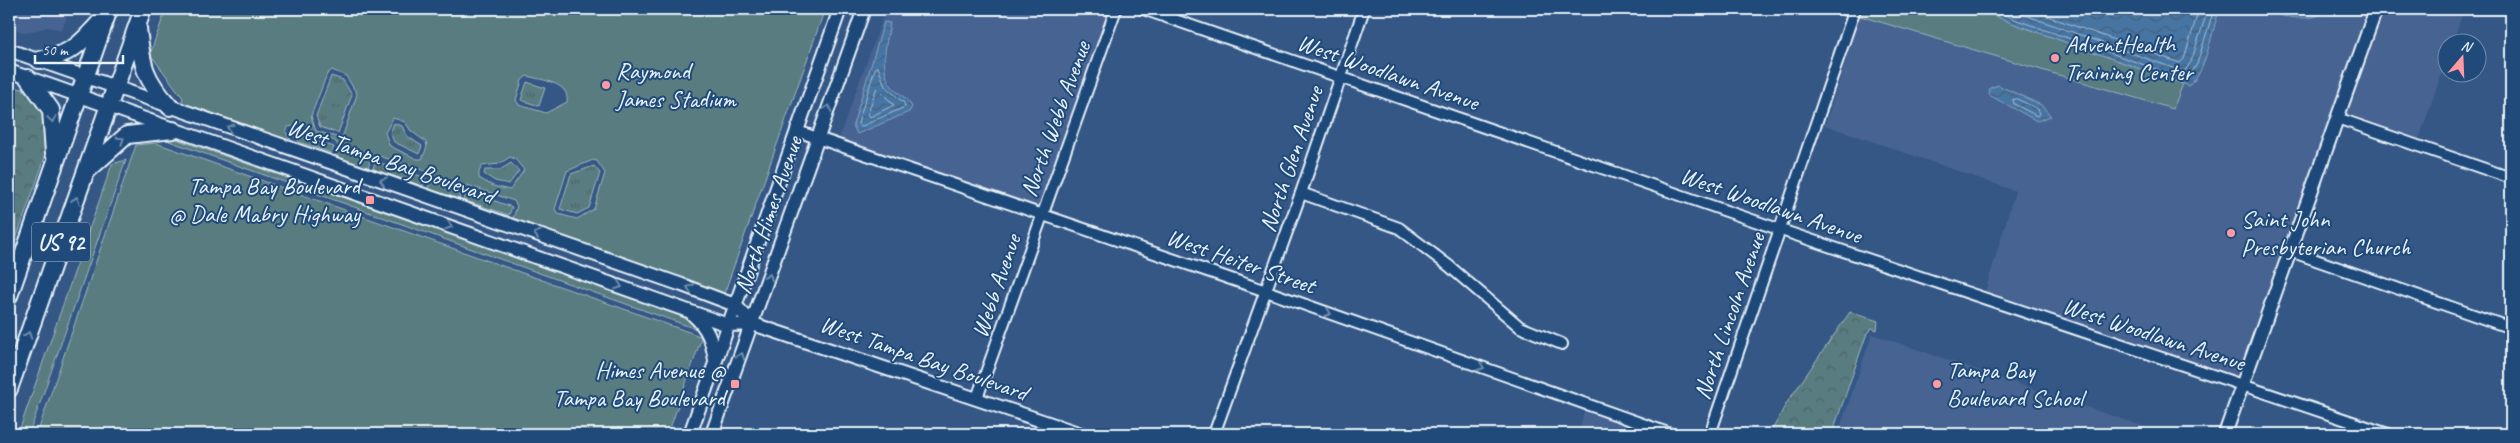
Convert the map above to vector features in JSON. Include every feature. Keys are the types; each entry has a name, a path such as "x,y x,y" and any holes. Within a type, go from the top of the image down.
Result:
{"main road":[{"name":"US 92","path":"9,390 143,9"},
{"name":"US 92","path":"9,296 108,12"},
{"path":"39,60 64,54 74,48 108,12"},
{"path":"137,26 144,73 154,89 170,107"},
{"path":"28,78 51,110 54,167"},
{"path":"86,172 111,147 127,136 173,130"}],"street":[{"name":"North Himes Avenue","path":"690,434 840,9"},
{"name":"North Himes Avenue","path":"712,434 753,324 864,9"},
{"name":"North Webb Avenue","path":"1042,215 1116,9"},
{"name":"West Woodlawn Avenue","path":"1142,9 1341,76 1781,230 2388,434"},
{"name":"North Glen Avenue","path":"1214,434 1301,193 1364,9"},
{"path":"2225,434 2376,9"},
{"name":"North Lincoln Avenue","path":"1710,434 1781,230 1849,11"},
{"name":"West Tampa Bay Boulevard","path":"9,50 601,256 735,306 753,324"},
{"name":"West Tampa Bay Boulevard","path":"9,71 728,325 753,324 1081,434"},
{"path":"2337,118 2511,178"},
{"name":"West Heiter Street","path":"797,130 1266,291 1671,434"},
{"path":"266,163 273,142"},
{"path":"304,176 311,156"},
{"path":"1301,193 1399,228 1449,266 1520,327 1562,344"},
{"path":"423,217 430,197"},
{"name":"Webb Avenue","path":"977,398 1042,215"},
{"path":"2290,251 2511,328"},
{"path":"594,277 601,256"},
{"path":"675,306 694,316 704,325 711,338 715,361"}],"shaded area":[{"path":"9,9 70,9 62,30 48,27 25,33 9,27"},
{"path":"886,9 1109,9 1039,206 839,138","holes":["886,50 885,69 890,84 908,100 912,107 909,112 857,133"]},
{"path":"2220,9 2255,9 2306,18 2323,15 2329,9 2370,9 2239,376 1985,292 2015,191 1825,125 1860,16 2172,109 2183,84 2189,85 2201,66","holes":["1999,85 2041,105 2037,121 1989,95 1990,88"]},
{"path":"2382,9 2464,9 2456,32 2438,32 2439,82 2419,139 2345,113"},
{"name":"Tampa Bay Boulevard School","path":"1872,334 2166,434 1838,434"},
{"path":"1584,412 1602,417 1651,434 1578,434"}],"green space":[{"path":"166,9 825,9 724,294 513,219 517,206 514,201 467,185 463,188 459,200 428,189 431,177 428,172 376,155 371,158 368,168 335,157 339,147 335,141 293,126 288,127 286,132 292,142 181,104 183,98 150,54","holes":["332,70 346,76 357,94 343,135 340,138 316,131 311,116 327,74","527,76 553,83 564,90 567,95 567,102 546,113 519,105 516,100 522,80","393,118 405,122 411,131 426,142 427,147 422,159 417,159 390,146 385,133","510,157 515,159 524,170 510,190 493,186 479,178 482,166 499,164","593,160 597,161 605,173 594,209 577,219 558,214 555,209 567,171"]},
{"name":"AdventHealth Training Center","path":"1862,9 1979,9 2012,23 2183,84 2173,109 1860,16"},
{"path":"331,76 343,80 352,95 338,133 320,127 316,116"},
{"path":"527,82 545,88 539,106 521,100"},
{"path":"9,86 22,89 41,105 45,113 48,149 9,259"},
{"path":"394,123 402,126 407,136 422,146 419,154 394,142 390,133"},
{"path":"291,132 334,147 331,153 299,142"},
{"path":"170,137 672,312 690,321 699,330 169,141"},
{"path":"156,143 700,336 701,340 668,434 37,434 136,145"},
{"path":"126,160 29,434 18,434 112,164"},
{"path":"375,161 426,178 423,186 373,169"},
{"path":"511,163 519,171 509,184 495,181 484,174 485,170 500,170"},
{"path":"594,166 600,173 589,208 577,214 560,209 571,174"},
{"path":"467,191 512,207 509,215 464,200"},
{"path":"1850,312 1878,321 1877,330 1872,328 1867,333 1832,434 1770,434 1786,404"}],"water":[{"path":"1979,9 2220,9 2200,72 2189,86 2012,23"},
{"path":"2255,9 2329,9 2313,17 2293,18"},
{"path":"884,22 890,23 885,55 887,78 893,88 912,107 909,112 857,134 853,125"},
{"path":"1998,85 2041,105 2051,116 2037,121 1989,95 1990,88"}],"place":[{"name":"AdventHealth Training Center","path":"2055,58"},
{"name":"Raymond James Stadium","path":"606,85"},
{"name":"Tampa Bay Boulevard @ Dale Mabry Highway","path":"370,200"},
{"name":"Saint John Presbyterian Church","path":"2231,233"},
{"name":"Himes Avenue @ Tampa Bay Boulevard","path":"735,384"},
{"name":"Tampa Bay Boulevard School","path":"1937,384"}]}
